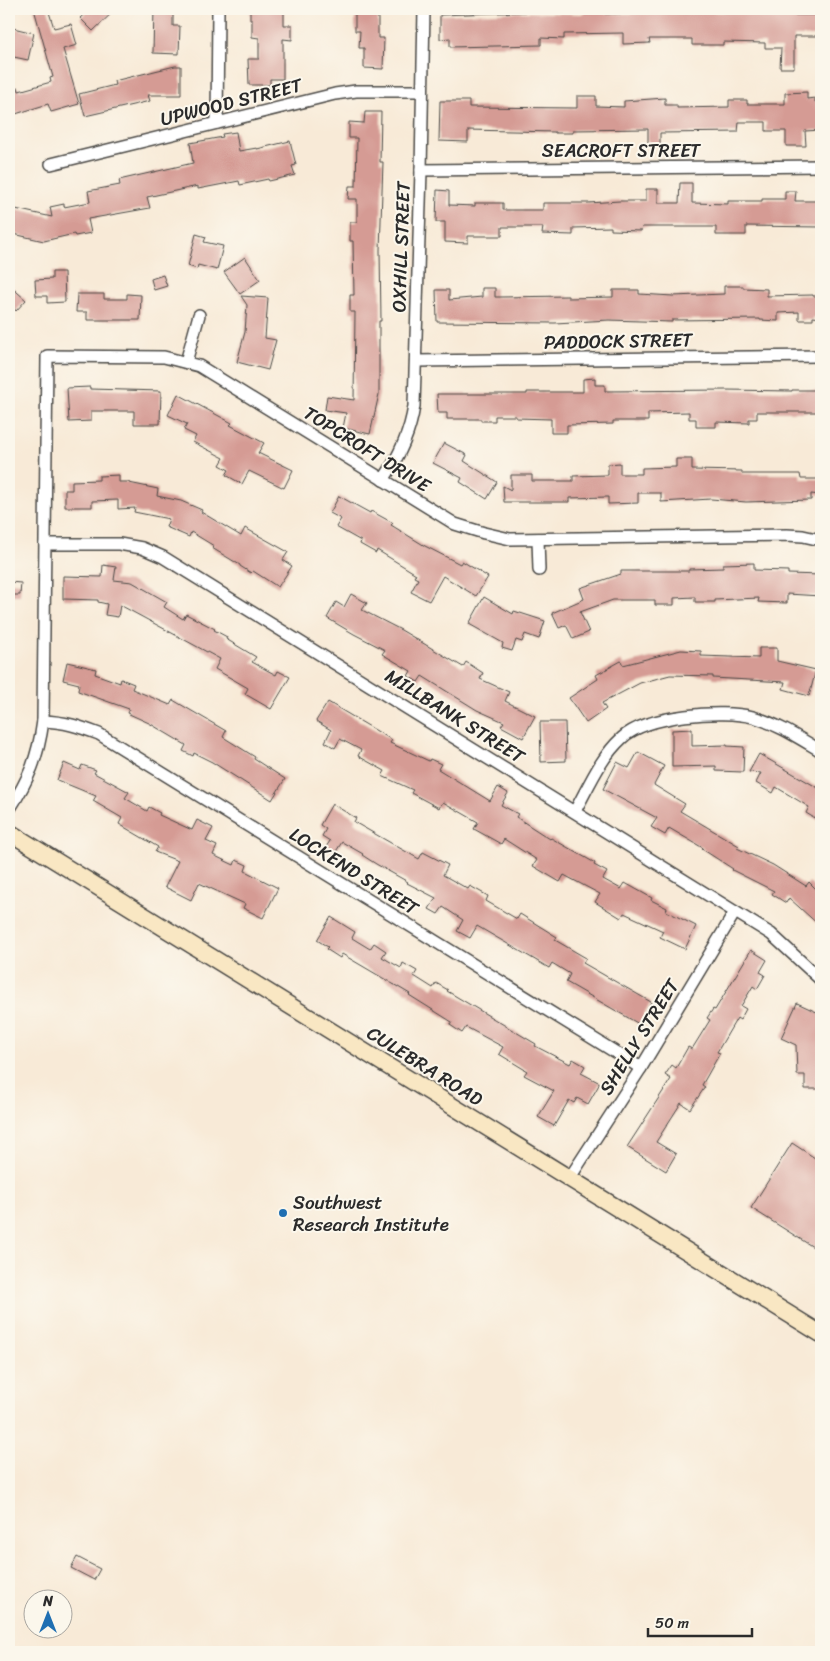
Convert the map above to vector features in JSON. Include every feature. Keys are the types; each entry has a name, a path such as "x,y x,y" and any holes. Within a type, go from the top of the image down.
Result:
{"main road":[{"name":"CULEBRA ROAD","path":"9,832 821,1334"}],"street":[{"path":"217,123 218,9"},
{"name":"OXHILL STREET","path":"383,480 396,460 408,435 414,406 424,9"},
{"name":"UPWOOD STREET","path":"51,164 335,94 356,91 422,91"},
{"name":"SEACROFT STREET","path":"421,170 821,166"},
{"path":"186,362 199,315"},
{"name":"TOPCROFT DRIVE","path":"45,544 47,356 164,357 199,366 455,524 484,533 510,539 787,535 821,540"},
{"name":"PADDOCK STREET","path":"416,361 821,356"},
{"path":"538,539 539,570"},
{"path":"9,810 30,777 37,755 43,721 45,544"},
{"name":"MILLBANK STREET","path":"45,544 119,544 142,548 163,557 736,912 780,941 821,980"},
{"path":"575,811 603,760 623,737 653,721 673,717 742,715 780,726 821,751"},
{"name":"LOCKEND STREET","path":"43,721 64,722 98,734 641,1068"},
{"name":"SHELLY STREET","path":"569,1178 641,1068 736,912"}],"building":[{"path":"34,9 48,9 54,28 71,24 77,45 63,49 79,104 51,112 48,104 9,116 9,90 18,87 19,91 51,82 50,78 53,77"},
{"path":"90,9 116,9 93,31 80,18"},
{"path":"154,9 173,9 173,26 180,26 179,54 153,53"},
{"path":"250,9 284,9 284,25 292,25 292,40 283,39 283,79 270,79 270,85 249,85 248,59 259,59 259,38 252,37"},
{"path":"355,9 378,9 378,38 384,38 383,69 364,68 364,48 359,48 360,31 355,31"},
{"path":"729,9 793,10 793,15 821,15 821,36 794,36 794,68 780,68 781,48 765,48 765,43 723,42 723,45 692,45 692,39 649,39 650,43 623,44 623,33 564,34 564,39 541,38 541,45 450,47 450,38 440,39 440,15 524,12 584,14 584,11 605,11 605,14 668,13 668,11 729,12"},
{"path":"9,27 34,33 28,60 9,56"},
{"path":"181,66 181,95 148,95 150,101 85,116 79,94 115,85 114,81"},
{"path":"807,92 807,99 815,98 815,102 821,102 821,130 805,131 806,146 786,146 786,131 766,131 766,122 739,122 738,132 660,133 660,145 648,146 648,129 573,130 573,133 468,130 468,142 439,141 440,101 469,101 469,107 577,108 577,96 596,96 596,106 624,107 624,101 665,98 665,105 677,105 677,108 729,107 729,100 747,100 747,104 785,104 785,93"},
{"path":"365,112 381,112 380,162 383,162 379,394 370,434 343,428 346,413 325,410 327,396 354,400 355,312 350,312 350,295 354,295 353,241 350,241 350,222 357,222 357,199 348,199 349,186 356,186 357,138 349,138 349,122 364,123"},
{"path":"236,132 239,151 257,149 290,141 296,165 292,166 295,175 240,185 239,181 198,189 198,186 147,197 150,208 88,219 91,233 75,236 74,234 44,241 9,233 11,208 52,217 50,207 64,204 64,207 90,202 88,191 120,185 119,180 193,163 190,143 223,137 222,134"},
{"path":"680,183 692,183 692,203 728,204 728,201 785,199 785,191 796,191 795,201 821,201 821,227 746,226 746,235 716,235 716,227 642,227 641,231 611,230 611,227 573,228 573,235 542,234 543,227 502,227 502,236 468,236 468,243 445,242 445,222 436,222 437,190 449,191 449,205 475,206 475,203 503,203 503,210 543,210 543,203 646,201 646,189 658,189 658,203 679,203"},
{"path":"196,234 206,237 204,242 223,246 217,270 198,265 197,269 188,266"},
{"path":"245,257 260,280 240,294 224,272"},
{"path":"52,272 64,272 65,302 47,303 47,296 36,296 35,280 52,279"},
{"path":"163,275 167,286 154,290 151,279"},
{"path":"9,285 26,300 16,311 9,303"},
{"path":"724,286 767,289 767,296 821,296 821,318 813,317 813,320 799,320 799,312 778,313 778,321 760,319 672,320 672,322 609,320 555,323 437,322 436,290 449,290 449,300 482,297 482,288 495,288 495,297 568,296 568,298 613,297 613,290 639,290 639,294 673,296 724,294"},
{"path":"77,294 104,294 104,299 127,299 127,294 141,295 140,320 87,320 87,312 76,312"},
{"path":"241,296 268,298 265,338 276,340 268,370 237,362 245,332 247,305"},
{"path":"595,378 595,385 605,385 605,391 821,390 821,412 757,412 757,419 749,419 749,423 716,422 716,427 696,427 696,419 689,419 689,412 648,413 648,421 613,421 613,424 567,425 567,433 551,433 551,419 495,416 495,421 481,421 481,419 447,419 447,413 438,413 437,394 583,392 583,379"},
{"path":"90,387 90,389 161,391 160,424 134,424 134,411 91,411 91,421 69,422 67,388"},
{"path":"178,394 232,423 230,425 264,443 258,453 293,470 284,488 249,471 242,484 226,475 229,470 220,465 224,458 193,442 196,436 184,430 187,424 168,415"},
{"path":"444,443 467,455 464,461 497,482 487,499 460,482 462,478 433,463"},
{"path":"676,459 692,459 692,470 742,471 742,474 800,474 801,479 821,479 821,495 811,494 811,500 746,502 711,499 661,502 661,493 638,493 638,503 608,504 608,497 569,498 569,502 504,502 503,486 511,490 511,475 532,475 532,481 573,481 573,476 608,475 608,464 620,463 620,474 642,474 642,468 676,467"},
{"path":"119,475 119,482 129,482 158,489 157,496 181,501 202,510 201,512 241,536 245,528 288,552 283,560 292,566 278,587 253,571 251,573 191,532 189,537 166,527 169,519 134,512 135,508 118,509 118,500 92,501 92,507 65,507 65,490 72,490 72,481 99,480 99,476"},
{"path":"339,496 393,523 391,525 425,546 460,564 462,561 488,577 476,596 443,576 429,601 411,592 418,579 414,577 416,574 377,550 376,553 360,544 361,541 336,527 341,519 330,513"},
{"path":"754,563 754,570 788,571 788,574 821,575 821,596 787,594 787,603 758,602 759,598 695,602 695,597 674,598 674,605 655,605 655,600 613,600 580,612 589,632 573,639 566,625 559,628 552,613 584,599 580,588 621,574 621,571 689,571 689,569 723,568 723,564"},
{"path":"103,565 116,567 114,580 132,582 167,602 164,607 183,619 186,614 227,637 226,639 256,657 252,662 276,675 278,671 290,677 271,709 245,694 248,688 215,669 220,659 120,605 118,617 105,615 107,604 98,602 98,600 63,599 63,576 102,577"},
{"path":"9,582 21,583 20,595 9,595"},
{"path":"351,594 367,603 362,610 401,630 463,667 466,662 483,673 480,679 509,692 505,701 535,716 523,738 501,726 504,722 477,710 422,676 418,682 408,676 411,671 382,654 385,650 327,618 336,602 344,607"},
{"path":"484,597 513,614 514,611 545,621 539,639 525,634 522,642 516,640 512,651 502,648 503,643 469,624"},
{"path":"759,648 777,648 777,661 816,670 809,696 783,689 785,682 713,678 713,676 670,675 640,683 602,703 606,709 586,723 569,698 598,679 596,675 621,661 623,665 681,650 701,651 701,656 759,658"},
{"path":"67,662 96,669 95,674 120,683 121,679 134,684 132,689 170,705 173,700 226,731 223,737 285,779 272,800 212,762 194,753 193,756 183,751 186,745 149,723 127,713 129,709 78,691 79,684 63,680"},
{"path":"328,702 392,740 390,743 429,761 430,759 441,764 438,769 490,801 498,787 508,793 501,805 518,814 516,817 550,839 595,863 594,865 607,872 603,879 621,889 625,883 667,908 666,911 696,926 685,949 660,937 663,931 624,913 621,918 595,902 600,894 564,875 560,882 533,866 537,860 504,839 501,844 474,829 478,822 443,802 439,808 411,793 413,790 382,776 385,771 358,756 361,750 340,739 335,748 325,742 331,730 316,721"},
{"path":"540,722 565,722 566,761 541,762"},
{"path":"692,729 692,746 727,745 744,747 743,772 716,771 716,766 672,767 672,730"},
{"path":"638,752 664,766 654,785 685,804 680,811 739,846 737,848 773,865 806,886 809,882 821,894 821,927 789,898 786,903 772,894 774,891 732,870 703,848 669,828 665,835 651,827 657,818 603,789 617,762 629,768"},
{"path":"759,754 820,789 821,787 821,822 806,813 809,807 776,787 773,793 756,783 761,773 749,772"},
{"path":"64,763 80,770 82,765 96,770 94,773 129,792 125,798 147,811 149,807 160,813 159,815 192,830 197,820 213,828 206,841 217,846 213,855 234,865 236,860 247,865 245,871 278,888 263,918 243,908 245,904 199,883 191,900 165,887 178,861 155,852 158,847 119,824 122,818 93,801 96,796 57,780"},
{"path":"332,804 356,818 354,822 419,859 423,852 448,865 443,875 468,889 470,886 488,896 486,901 517,919 520,914 557,937 555,940 586,958 583,963 651,1002 639,1024 566,982 570,974 552,963 549,968 477,926 470,938 457,931 463,920 443,907 438,914 429,909 436,898 407,883 342,842 335,853 326,847 330,841 322,836 326,829 320,825"},
{"path":"331,917 355,932 352,938 370,949 374,943 386,951 382,957 401,968 403,963 417,971 414,976 433,988 436,983 536,1044 535,1046 570,1064 573,1059 585,1066 581,1073 600,1083 588,1104 577,1098 574,1103 569,1100 554,1126 538,1117 554,1091 524,1075 527,1071 499,1054 503,1047 466,1027 462,1033 450,1025 452,1022 410,994 342,954 340,958 326,949 328,947 317,940"},
{"path":"751,950 767,960 760,972 765,975 757,989 753,986 741,1006 746,1009 740,1020 737,1018 717,1052 720,1053 702,1085 705,1087 690,1109 681,1103 656,1142 676,1154 666,1171 627,1147 671,1079 665,1075 672,1065 676,1068 688,1047 692,1049 710,1020 707,1018 713,1009 715,1010"},
{"path":"797,1003 821,1014 821,1089 805,1089 805,1075 797,1075 796,1045 781,1038"},
{"path":"792,1143 821,1162 821,1252 751,1208"},
{"path":"77,1557 100,1569 94,1580 71,1568"}],"place":[{"name":"Southwest Research Institute","path":"283,1213"}]}
